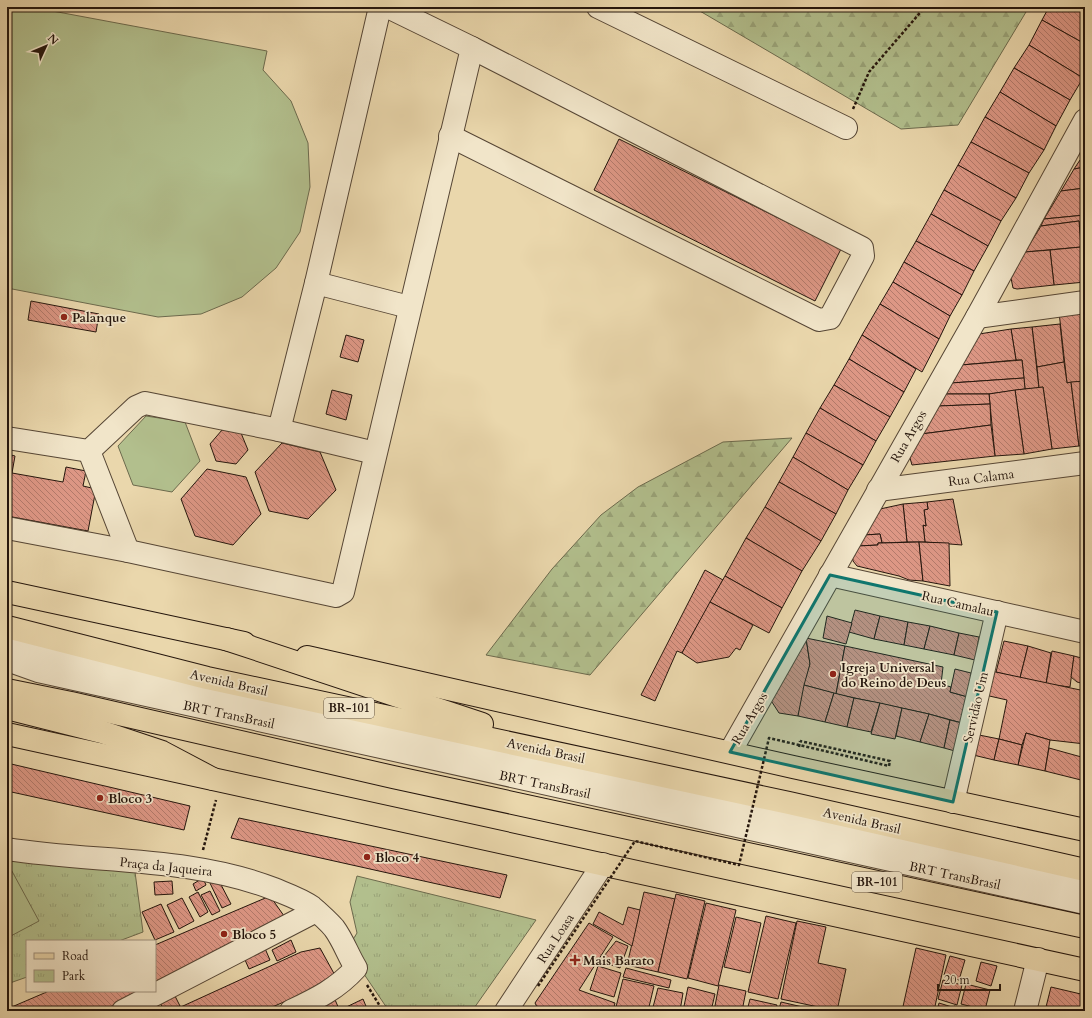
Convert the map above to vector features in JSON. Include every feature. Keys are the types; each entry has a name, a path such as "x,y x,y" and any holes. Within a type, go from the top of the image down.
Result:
{"main road":[{"path":"7,592 226,639 953,802 1085,830"},
{"name":"Avenida Brasil","path":"7,627 207,678 595,761 1085,870"},
{"path":"226,639 595,761"},
{"name":"BR-101","path":"7,690 71,703 400,778 1085,927"},
{"path":"7,708 95,730 162,752 217,780"},
{"path":"7,734 1085,970"}],"street":[{"path":"279,430 316,284 380,7"},
{"path":"388,7 472,48 862,248 863,256 830,318 819,320 450,136"},
{"path":"598,7 846,128"},
{"path":"7,528 128,551 336,596 344,592 409,307 472,48"},
{"name":"Rua Argos","path":"730,752 977,317 1077,147 1085,120"},
{"path":"316,284 409,307"},
{"path":"977,317 1085,302"},
{"path":"89,451 136,407 145,403 279,430 375,453"},
{"path":"7,438 89,451"},
{"path":"89,451 128,551"},
{"name":"Rua Calama","path":"878,490 1085,463"},
{"name":"Rua Camalau","path":"830,575 1085,632"},
{"name":"Servidão Um","path":"953,802 997,612"},
{"name":"BRT TransBrasil","path":"7,649 42,652 1085,883"},
{"name":"BRT TransBrasil","path":"7,660 38,671 1085,903"},
{"name":"Praça da Jaqueira","path":"7,849 49,856 199,868 236,876 267,886 291,896 316,911 334,928 356,968"},
{"name":"Rua Loasa","path":"506,1011 603,864"},
{"path":"122,1011 316,911"},
{"path":"1025,1011 1038,959"},
{"path":"291,1011 324,996 346,979 356,968"}],"path":[{"path":"846,128 869,72 925,7"},
{"path":"538,986 635,841 738,865 769,738 889,766 890,761 800,741"},
{"path":"199,868 217,780"},
{"path":"356,968 383,1011"}],"highlighted area":[{"path":"830,575 997,612 953,802 730,752"}],"green space":[{"path":"7,7 31,7 267,51 263,70 291,101 308,143 310,187 300,232 276,268 242,297 201,314 158,317 7,288"},
{"path":"693,7 1029,7 958,125 901,129"},
{"path":"146,416 185,422 200,461 172,492 133,485 118,446"},
{"path":"792,438 590,675 486,655 552,569 601,515 638,487 723,442"},
{"path":"7,860 135,872 143,932 122,940 26,940 26,977 7,984"},
{"path":"7,862 39,921 7,938"},
{"path":"357,876 536,920 472,1011 389,1011 347,949 357,933 350,902"}],"building":[{"path":"1049,7 1076,7 1085,13 1085,44 1042,20"},
{"path":"1076,7 1085,7 1085,13"},
{"path":"1042,20 1085,44 1085,74 1083,78 1029,45"},
{"path":"1029,45 1083,78 1070,100 1014,68"},
{"path":"1014,68 1070,100 1056,126 1000,92"},
{"path":"1000,92 1056,126 1044,150 985,117"},
{"path":"985,117 1044,150 1029,173 971,142"},
{"path":"619,139 841,249 815,301 594,190"},
{"path":"971,142 1029,173 1016,198 958,165"},
{"path":"1085,159 1085,167 1074,169 1080,160"},
{"path":"958,165 1016,198 1001,221 944,190"},
{"path":"1085,167 1085,188 1061,191 1074,169"},
{"path":"1085,188 1085,215 1044,219 1061,191"},
{"path":"944,190 1001,221 988,246 931,214"},
{"path":"931,214 988,246 974,271 916,241"},
{"path":"1085,215 1085,246 1081,247 1079,221 1041,226 1044,219"},
{"path":"1079,221 1081,247 1025,252 1041,226"},
{"path":"916,241 974,271 962,295 904,262"},
{"path":"1085,246 1085,274 1081,247"},
{"path":"1081,247 1085,282 1054,285 1050,250"},
{"path":"1050,250 1054,285 1017,289 1013,288 1011,278 1025,252"},
{"path":"904,262 962,295 950,316 893,282"},
{"path":"893,282 950,316 939,339 880,304"},
{"name":"Palanque","path":"31,301 99,314 96,332 28,320"},
{"path":"880,304 939,339 922,372 862,335"},
{"path":"1085,310 1085,381 1067,383 1059,312"},
{"path":"1060,324 1064,362 1037,367 1032,327"},
{"path":"1032,327 1039,388 1025,389 1022,360 1016,360 1011,329"},
{"path":"1011,329 1016,360 961,365 979,334"},
{"path":"346,335 364,340 358,362 340,357"},
{"path":"862,335 916,369 904,392 849,359"},
{"path":"849,359 904,392 890,417 834,385"},
{"path":"1022,360 1024,378 951,383 961,365"},
{"path":"1064,362 1067,383 1071,382 1079,446 1052,449 1043,387 1039,388 1037,367"},
{"path":"1024,378 1025,389 989,394 945,394 951,383"},
{"path":"1085,381 1085,445 1079,446 1071,382"},
{"path":"834,385 890,417 876,441 820,408"},
{"path":"1043,387 1052,449 1024,454 1015,390"},
{"path":"332,390 352,395 346,420 326,414"},
{"path":"1015,390 1024,454 995,456 989,394"},
{"path":"945,394 989,394 990,404 938,406"},
{"path":"990,404 991,425 921,434 938,406"},
{"path":"820,408 876,441 863,465 806,433"},
{"path":"991,425 995,456 912,465 910,458 921,434"},
{"path":"222,430 241,433 248,450 236,464 216,461 210,444"},
{"path":"806,433 863,465 848,490 793,457"},
{"path":"282,443 320,452 336,490 308,519 269,511 255,472"},
{"path":"7,454 15,456 12,473 63,482 66,467 86,471 83,486 96,489 88,531 7,516"},
{"path":"793,457 848,490 836,514 779,482"},
{"path":"207,469 246,477 261,514 233,545 195,536 181,499"},
{"path":"779,482 836,514 821,541 765,507"},
{"path":"953,499 962,545 925,542 923,525 926,526 924,510 928,509 927,502"},
{"path":"927,502 928,509 924,510 926,526 923,525 925,542 907,542 903,504"},
{"path":"903,504 907,542 882,543 880,534 864,535 880,509"},
{"path":"765,507 821,541 802,571 746,538"},
{"path":"880,534 882,543 878,543 878,545 858,546 864,535"},
{"path":"746,538 802,571 782,608 725,576"},
{"path":"919,542 923,581 909,580 899,576 857,566 853,561 852,555 858,546 878,545 878,543"},
{"path":"919,542 949,543 950,586 923,581"},
{"path":"705,570 723,580 682,653 677,651 655,701 641,695"},
{"path":"725,576 782,608 769,633 710,602"},
{"path":"710,602 753,625 740,650 736,648 729,657 697,663 682,653"},
{"path":"855,610 880,616 874,639 849,632"},
{"path":"827,616 852,623 846,644 823,638"},
{"path":"880,616 908,622 904,645 874,639"},
{"path":"908,622 930,626 924,649 904,645"},
{"path":"930,626 959,633 954,655 924,649"},
{"path":"959,633 979,637 975,660 954,655"},
{"path":"806,638 810,664 798,716 779,713 770,699"},
{"path":"806,638 845,646 836,694 804,685 810,664"},
{"path":"1004,641 1028,646 1020,678 996,672"},
{"path":"845,646 943,667 941,684 951,687 950,692 968,697 962,723 929,714 836,694"},
{"path":"1028,646 1051,653 1046,684 1020,678"},
{"path":"1052,651 1074,656 1070,687 1046,684"},
{"path":"1074,656 1085,659 1085,684 1077,682 1071,677"},
{"path":"955,669 971,673 968,697 950,692"},
{"path":"991,671 1085,691 1085,744 1050,740 1026,733 1022,745 999,739 1007,700 985,695"},
{"path":"804,685 834,693 825,722 798,716"},
{"path":"834,693 854,698 847,727 825,722"},
{"path":"854,698 880,703 871,732 847,727"},
{"path":"880,703 902,708 895,739 871,734"},
{"path":"902,708 929,714 920,742 896,736"},
{"path":"929,714 950,720 944,748 920,742"},
{"path":"950,720 962,723 955,751 944,748"},
{"path":"1026,733 1050,740 1045,771 1018,765"},
{"path":"974,734 999,739 994,760 969,754"},
{"path":"999,739 1022,745 1018,765 994,760"},
{"path":"1049,748 1085,758 1085,781 1045,771"},
{"name":"Bloco 3","path":"7,763 190,806 184,830 7,791"},
{"name":"Bloco 4","path":"239,818 507,875 500,898 231,838"},
{"path":"217,877 231,904 222,908 209,881"},
{"path":"203,878 206,885 196,891 193,884"},
{"path":"172,881 173,894 155,895 154,882"},
{"path":"210,891 220,911 212,915 201,895"},
{"path":"198,892 208,912 200,917 189,897"},
{"path":"644,892 675,899 658,972 627,965"},
{"path":"676,894 705,901 687,979 658,972"},
{"name":"Bloco 5","path":"270,896 289,923 156,990 156,945"},
{"path":"182,898 194,921 179,929 167,905"},
{"path":"706,903 736,910 718,986 688,978"},
{"path":"161,904 174,932 155,940 142,912"},
{"path":"628,907 640,910 632,946 593,924 599,912 623,925"},
{"path":"766,916 796,923 778,999 748,992"},
{"path":"736,917 761,923 750,973 724,967"},
{"path":"797,921 826,927 818,963 846,969 837,1011 781,999"},
{"path":"589,923 613,937 579,990 615,1003 613,1011 539,1011 535,1003"},
{"path":"291,940 296,952 277,961 272,950"},
{"path":"616,941 628,946 620,968 600,961"},
{"path":"263,944 270,960 249,969 242,953"},
{"path":"320,948 337,979 263,1011 172,1011 301,952"},
{"path":"916,948 946,955 934,1011 902,1011"},
{"path":"950,956 965,960 959,980 944,975"},
{"path":"981,962 997,966 991,986 976,981"},
{"path":"598,966 621,973 614,997 590,990"},
{"path":"626,968 671,980 669,988 623,977"},
{"path":"623,979 654,986 648,1011 615,1011"},
{"path":"943,980 962,985 957,1005 938,999"},
{"path":"966,984 990,990 985,1010 961,1004"},
{"path":"719,985 746,991 742,1011 714,1011"},
{"path":"688,987 715,994 711,1011 683,1011"},
{"path":"1051,987 1085,995 1085,1011 1045,1011"},
{"path":"658,988 683,993 680,1011 652,1011"},
{"path":"47,992 150,992 112,1011 7,1011 7,1009"},
{"path":"333,995 339,1009 333,1011 315,1011"},
{"path":"175,996 180,1006 164,1011 160,1002"},
{"path":"363,999 368,1011 338,1011"},
{"path":"750,999 777,1005 775,1011 747,1011"},
{"path":"781,1002 807,1008 806,1011 789,1011 779,1009"},
{"path":"157,1003 161,1011 149,1011 147,1008"},
{"path":"939,1003 952,1007 951,1011 937,1011"},
{"path":"954,1006 974,1011 953,1011"},
{"path":"813,1008 826,1011 812,1011"}],"place":[{"name":"Palanque","path":"64,317"},
{"name":"Igreja Universal do Reino de Deus","path":"833,674"},
{"name":"Bloco 3","path":"100,798"},
{"name":"Bloco 4","path":"367,857"},
{"name":"Bloco 5","path":"224,934"},
{"name":"Mais Barato","path":"575,960"}]}
